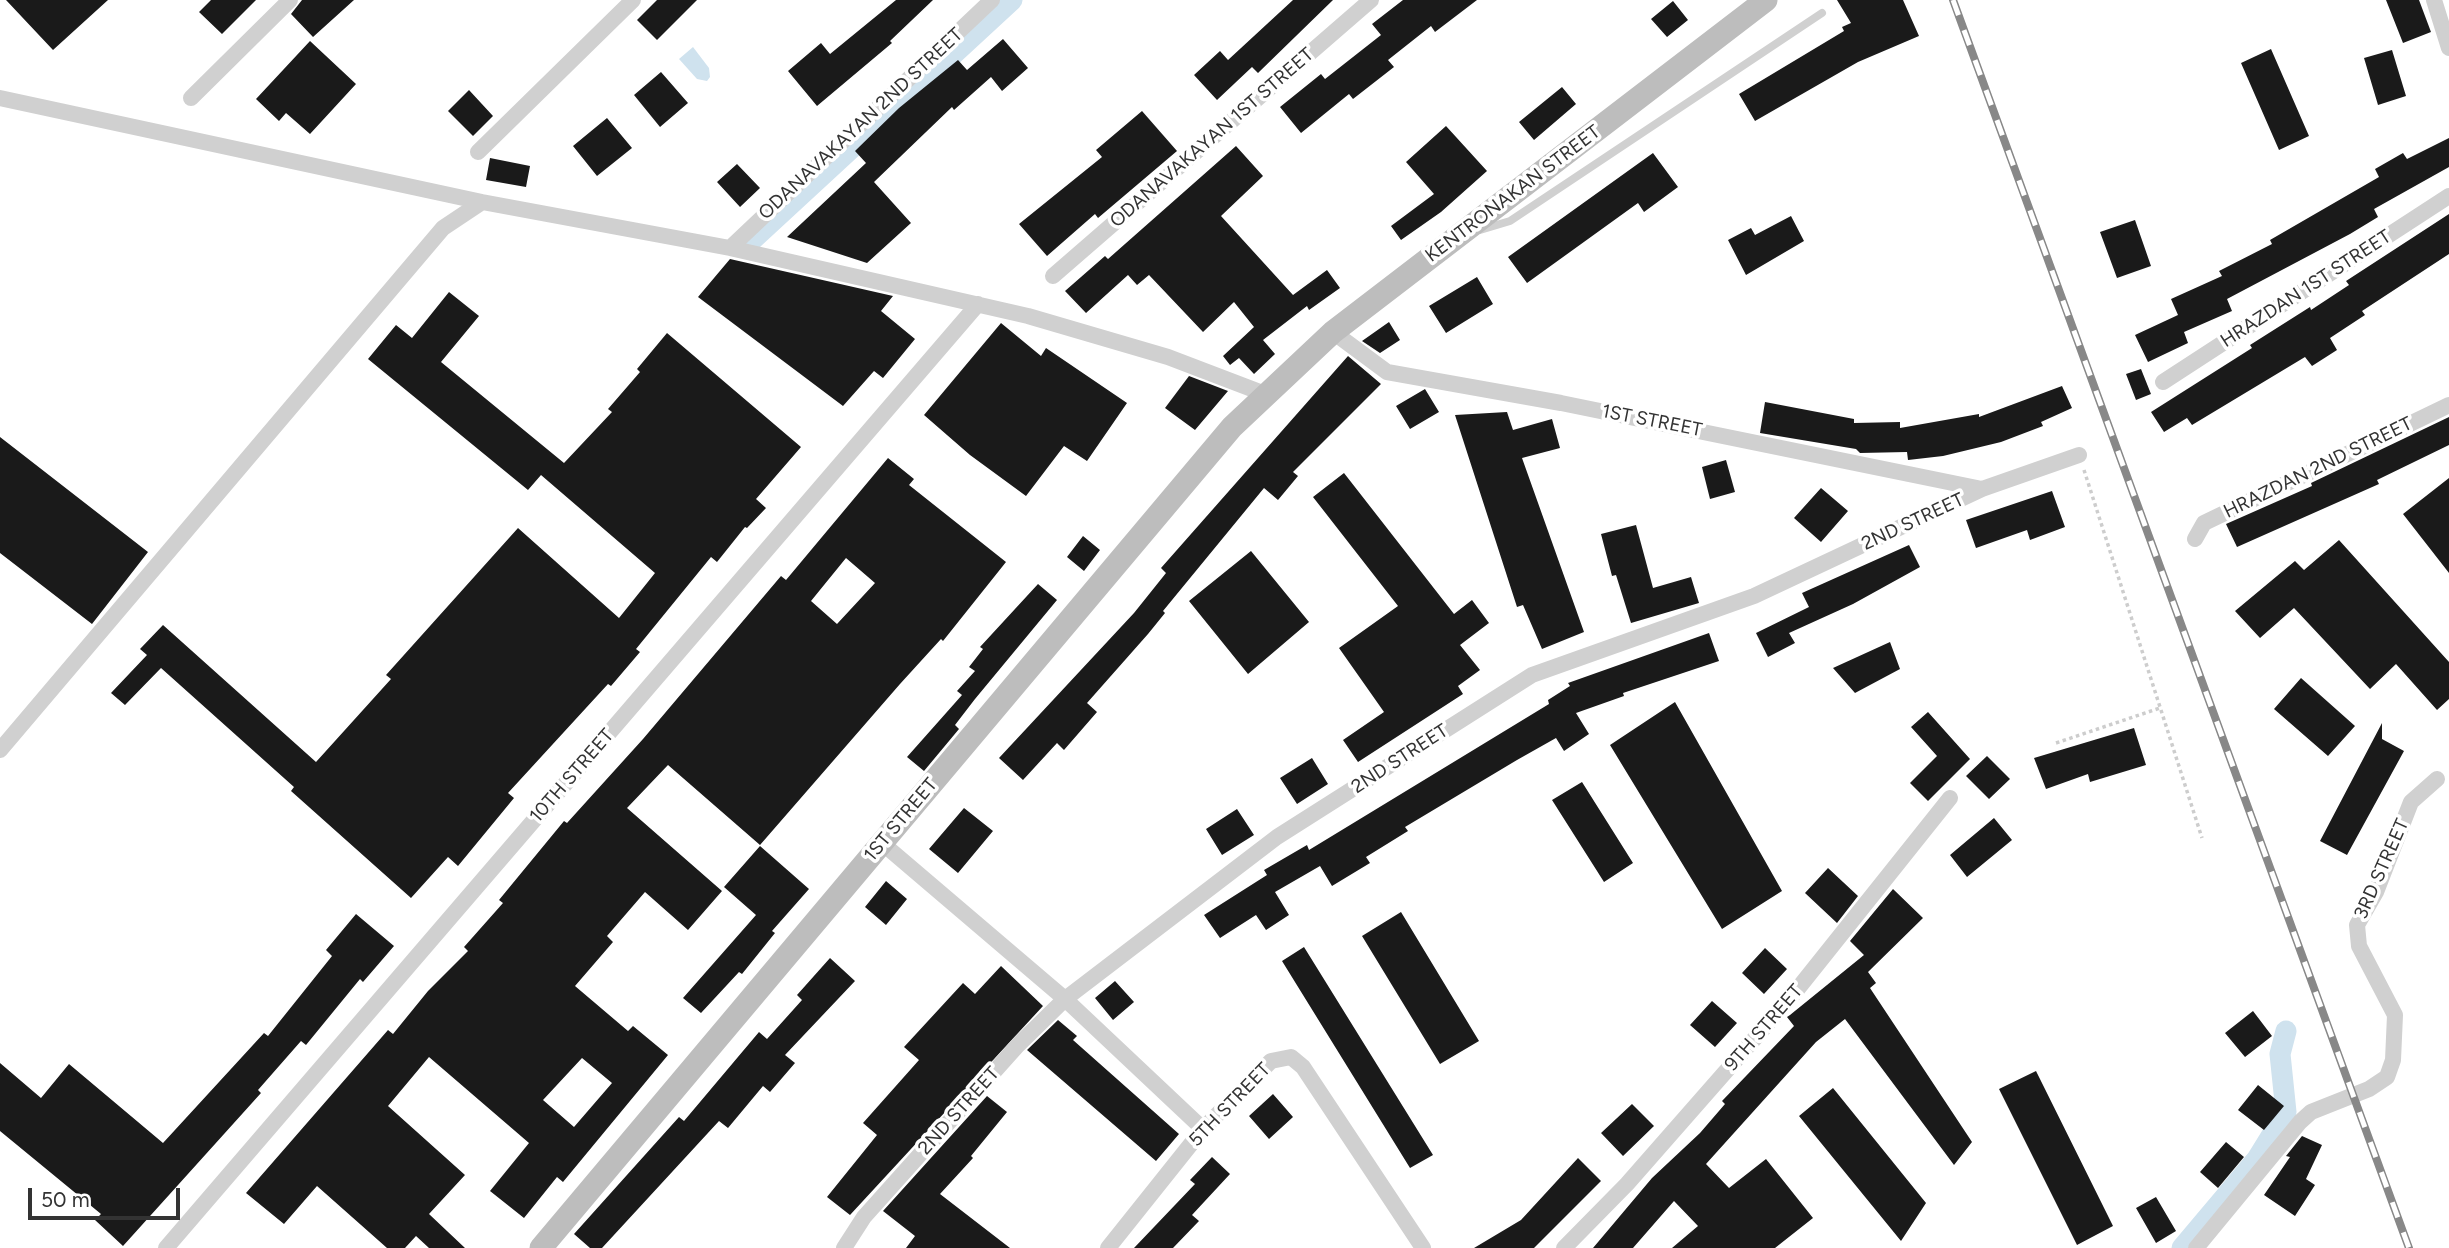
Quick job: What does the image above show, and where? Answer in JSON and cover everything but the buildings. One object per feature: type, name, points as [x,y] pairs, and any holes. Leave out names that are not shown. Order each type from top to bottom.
[{"type":"main road","name":"KENTRONAKAN STREET","points":[[1265,394],[1333,332],[1766,0]]},
{"type":"main road","name":"1ST STREET","points":[[541,1248],[1232,427],[1265,394]]},
{"type":"street","points":[[191,97],[290,0]]},
{"type":"street","points":[[478,152],[633,0]]},
{"type":"street","name":"ODANAVAKAYAN 2ND STREET","points":[[730,248],[992,0]]},
{"type":"street","name":"ODANAVAKAYAN 1ST STREET","points":[[1053,276],[1371,0]]},
{"type":"street","points":[[2434,0],[2449,48]]},
{"type":"street","points":[[0,98],[482,202],[730,248],[978,304],[1168,357],[1265,394]]},
{"type":"street","name":"HRAZDAN 1ST STREET","points":[[2164,382],[2449,196]]},
{"type":"street","points":[[0,750],[443,228],[482,202]]},
{"type":"street","name":"10TH STREET","points":[[166,1248],[978,304]]},
{"type":"street","name":"1ST STREET","points":[[1333,332],[1387,372],[1561,403],[1982,489]]},
{"type":"street","name":"HRAZDAN 2ND STREET","points":[[2195,539],[2204,523],[2449,405]]},
{"type":"street","name":"2ND STREET","points":[[844,1248],[864,1217],[1018,1045],[1065,999],[1277,837],[1532,674],[1754,596],[1982,489],[2079,455]]},
{"type":"street","name":"3RD STREET","points":[[2196,1248],[2311,1112],[2369,1089],[2386,1077],[2393,1060],[2395,1015],[2359,946],[2357,925],[2376,892],[2411,802],[2437,779]]},
{"type":"street","name":"9TH STREET","points":[[1564,1248],[1628,1184],[1792,996],[1950,798]]},
{"type":"street","points":[[882,843],[1065,999],[1203,1129]]},
{"type":"street","name":"5TH STREET","points":[[1108,1248],[1203,1129],[1271,1060],[1291,1057],[1303,1067],[1423,1248]]},
{"type":"lane","points":[[1457,237],[1510,221],[1822,13]]},
{"type":"path","points":[[2079,455],[2202,838]]},
{"type":"path","points":[[2056,743],[2160,708]]},
{"type":"water","points":[[693,47],[709,68],[710,77],[707,81],[697,79],[679,59]]},
{"type":"waterway","points":[[752,240],[1012,0]]},
{"type":"waterway","points":[[2182,1248],[2257,1159],[2286,1112],[2280,1054],[2286,1031]]},
{"type":"railway","points":[[1953,0],[2409,1248]]}]
